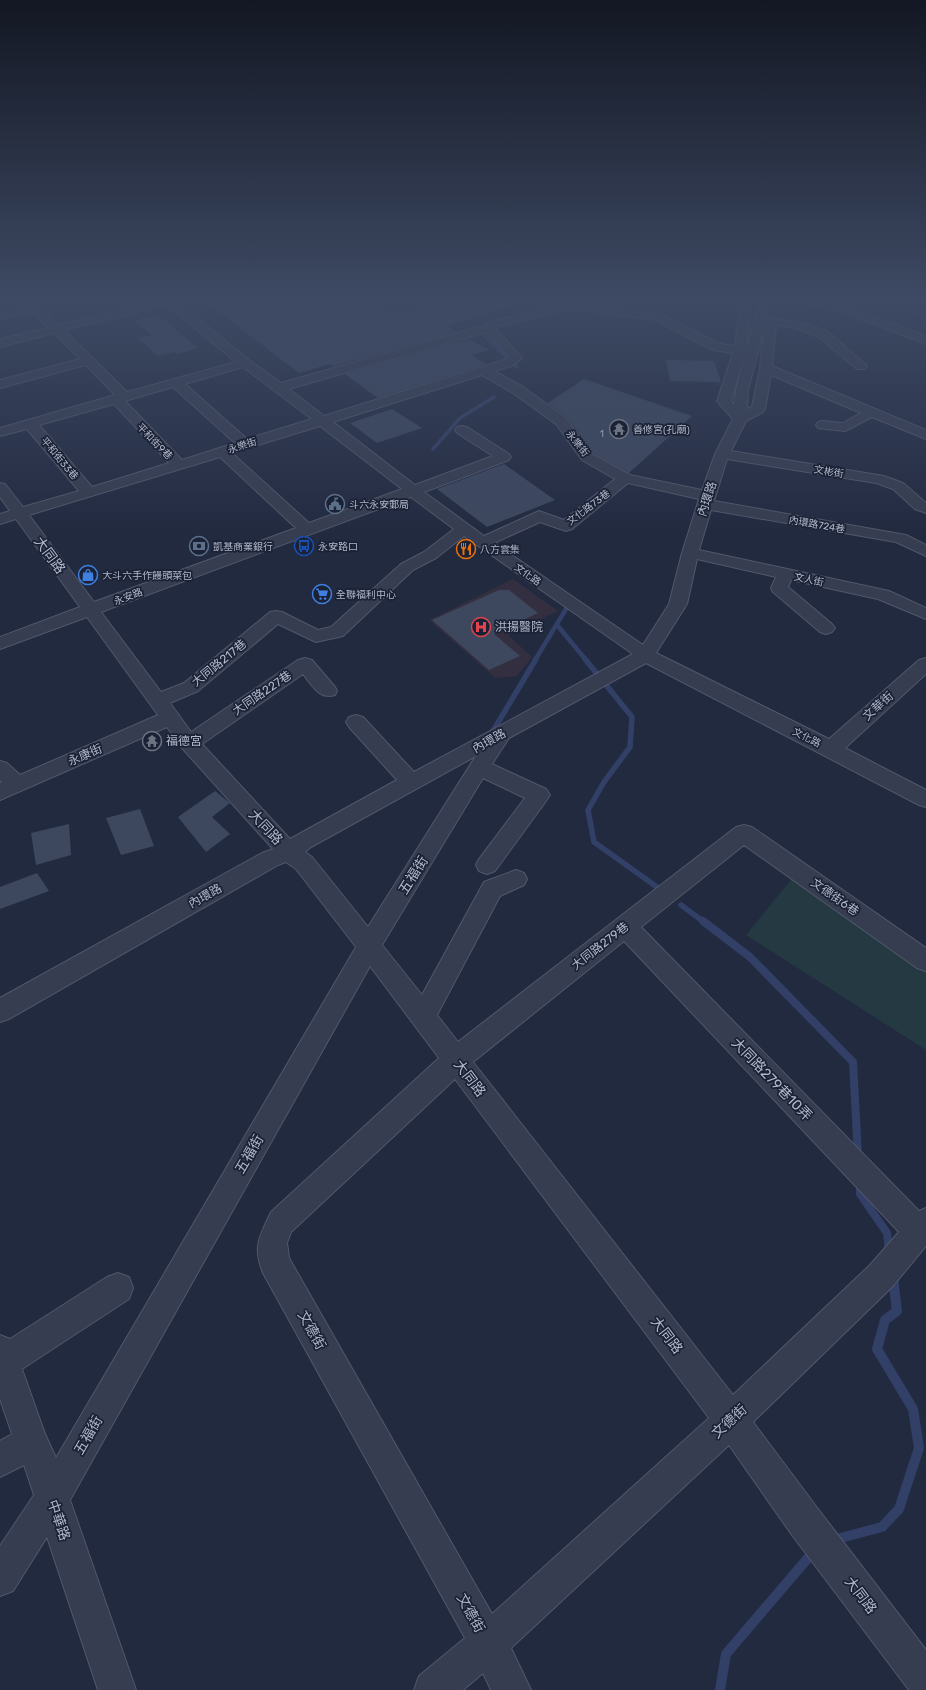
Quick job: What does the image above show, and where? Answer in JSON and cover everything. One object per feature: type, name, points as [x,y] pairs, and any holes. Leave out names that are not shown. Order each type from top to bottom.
[{"type":"street","points":[[0,384],[31,376]]},
{"type":"street","name":"平和街9巷","points":[[101,376],[179,465]]},
{"type":"street","points":[[0,432],[201,376]]},
{"type":"street","name":"文化路","points":[[262,376],[464,529],[646,656],[830,749],[926,800]]},
{"type":"street","points":[[279,388],[321,376]]},
{"type":"street","name":"永樂街","points":[[0,519],[468,376]]},
{"type":"street","name":"永樂街","points":[[493,376],[518,390],[561,421],[587,457],[625,478],[707,500]]},
{"type":"street","points":[[732,376],[724,401],[740,419],[758,409],[764,376]]},
{"type":"street","name":"內環路","points":[[0,1012],[270,859],[289,852],[303,841],[412,783],[483,750],[646,656],[678,604],[690,553],[722,454],[740,419],[742,390],[746,376]]},
{"type":"street","points":[[785,376],[926,435]]},
{"type":"street","points":[[176,383],[244,444]]},
{"type":"street","points":[[823,425],[845,427],[872,412]]},
{"type":"street","name":"平和街33巷","points":[[30,423],[89,493]]},
{"type":"street","name":"永安路","points":[[0,643],[504,457],[462,430]]},
{"type":"street","points":[[223,452],[307,530]]},
{"type":"street","name":"文彬街","points":[[722,454],[879,479],[898,486],[920,506],[926,508]]},
{"type":"street","name":"文化路73巷","points":[[482,542],[514,529],[539,516],[566,526],[625,478]]},
{"type":"street","name":"大同路","points":[[0,487],[189,743],[289,852],[304,863],[363,939],[731,1420],[805,1522],[926,1681]]},
{"type":"street","name":"內環路724巷","points":[[707,500],[900,538],[926,551]]},
{"type":"street","name":"大同路217巷","points":[[157,701],[191,687],[276,616],[316,636],[337,632],[406,567],[430,555],[464,529]]},
{"type":"street","name":"文人街","points":[[690,553],[883,595],[926,614]]},
{"type":"street","points":[[786,574],[779,588],[826,628]]},
{"type":"street","name":"大同路227巷","points":[[189,743],[301,656],[328,691]]},
{"type":"street","name":"文華街","points":[[830,749],[926,664]]},
{"type":"street","name":"永康街","points":[[8,788],[170,718]]},
{"type":"street","points":[[356,722],[412,783]]},
{"type":"street","points":[[483,750],[539,795],[488,865]]},
{"type":"street","name":"五福街","points":[[0,1578],[42,1469],[363,939],[483,750]]},
{"type":"street","points":[[0,768],[8,788]]},
{"type":"street","name":"大同路279巷","points":[[456,1060],[744,833]]},
{"type":"street","name":"文德街6巷","points":[[744,833],[926,961]]},
{"type":"street","points":[[423,1017],[492,888],[516,879]]},
{"type":"street","name":"大同路279巷10弄","points":[[625,926],[871,1182],[907,1246]]},
{"type":"street","name":"文德街","points":[[456,1060],[280,1222],[272,1243],[274,1262],[488,1643]]},
{"type":"street","name":"文德街","points":[[433,1690],[488,1643],[731,1420],[907,1246]]},
{"type":"street","points":[[2,1356],[118,1288]]},
{"type":"street","name":"中華路","points":[[2,1356],[117,1690]]},
{"type":"street","points":[[0,1460],[42,1469]]},
{"type":"street","points":[[488,1643],[512,1690]]},
{"type":"shaded area","name":"洪揚醫院","points":[[513,579],[558,611],[508,635],[532,657],[517,676],[495,678],[429,620]]},
{"type":"shaded area","points":[[794,876],[926,968],[926,1050],[746,935]]},
{"type":"building","points":[[348,376],[448,376],[378,398]]},
{"type":"building","points":[[669,376],[719,376],[721,382],[670,381]]},
{"type":"building","name":"善修宮(孔廟)","points":[[584,379],[692,416],[629,473],[593,453],[567,417],[548,403]]},
{"type":"building","points":[[392,409],[422,428],[377,443],[350,423]]},
{"type":"building","points":[[504,464],[555,500],[487,527],[437,489]]},
{"type":"building","name":"洪揚醫院","points":[[499,590],[509,590],[538,613],[494,634],[520,656],[489,670],[432,620]]},
{"type":"building","points":[[215,791],[230,803],[212,817],[230,834],[206,852],[178,817]]},
{"type":"building","points":[[140,809],[154,846],[121,855],[106,818]]},
{"type":"building","points":[[69,824],[71,855],[36,865],[31,833]]},
{"type":"building","points":[[37,873],[49,891],[0,909],[0,887]]},
{"type":"waterway","points":[[433,449],[460,418],[494,397]]},
{"type":"waterway","points":[[535,660],[566,609]]},
{"type":"waterway","points":[[557,625],[586,660]]},
{"type":"waterway","points":[[490,736],[536,659]]},
{"type":"waterway","points":[[585,659],[632,717],[630,747],[604,782],[588,810],[594,842],[657,887]]},
{"type":"waterway","points":[[681,905],[704,922]]},
{"type":"waterway","points":[[703,921],[750,957],[853,1062],[858,1156]]},
{"type":"waterway","points":[[860,1183],[860,1194],[887,1233],[889,1251]]},
{"type":"waterway","points":[[833,1540],[882,1527],[899,1509],[919,1448],[913,1409],[877,1349],[885,1320],[897,1311],[893,1278]]},
{"type":"waterway","points":[[720,1690],[726,1654],[814,1551]]},
{"type":"place","name":"善修宮(孔廟)","points":[[619,429]]},
{"type":"place","name":"斗六永安郵局","points":[[335,504]]},
{"type":"place","name":"凱基商業銀行","points":[[199,546]]},
{"type":"place","name":"永安路口","points":[[304,546]]},
{"type":"place","name":"八方雲集","points":[[466,549]]},
{"type":"place","name":"大斗六手作饅頭菜包","points":[[88,575]]},
{"type":"place","name":"全聯福利中心","points":[[322,594]]},
{"type":"place","name":"洪揚醫院","points":[[481,627]]},
{"type":"place","name":"福德宮","points":[[152,741]]}]
